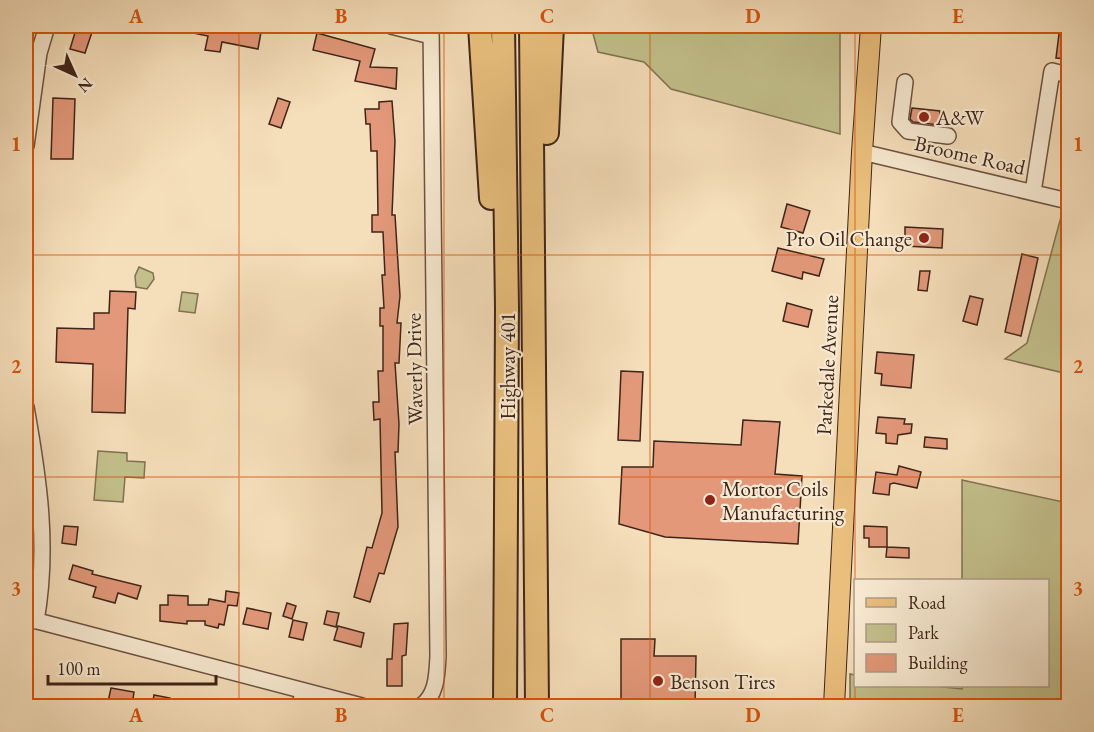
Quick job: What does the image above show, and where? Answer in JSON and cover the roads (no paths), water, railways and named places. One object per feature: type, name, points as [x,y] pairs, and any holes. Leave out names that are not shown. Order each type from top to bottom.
[{"type":"highway","points":[[480,26],[496,277],[507,308]]},
{"type":"highway","name":"Highway 401","points":[[503,26],[507,308],[505,706]]},
{"type":"highway","name":"Highway 401","points":[[531,26],[537,706]]},
{"type":"highway","points":[[534,247],[543,216],[552,26]]},
{"type":"main road","name":"Parkedale Avenue","points":[[834,706],[862,152],[871,26]]},
{"type":"street","points":[[26,146],[39,53],[47,26]]},
{"type":"street","points":[[391,26],[431,31]]},
{"type":"street","name":"Waverly Drive","points":[[421,706],[429,701],[437,680],[438,656],[431,31]]},
{"type":"street","points":[[1033,192],[1052,71],[1068,75]]},
{"type":"street","points":[[905,82],[900,122],[908,131],[948,136]]},
{"type":"street","name":"Broome Road","points":[[862,152],[1068,201]]},
{"type":"street","points":[[26,407],[43,520],[41,590],[31,619],[362,706]]},
{"type":"street","points":[[301,706],[302,691]]},
{"type":"place","name":"A&W","points":[[924,117]]},
{"type":"place","name":"Pro Oil Change","points":[[924,238]]},
{"type":"place","name":"Mortor Coils Manufacturing","points":[[710,500]]},
{"type":"place","name":"Benson Tires","points":[[658,681]]}]
